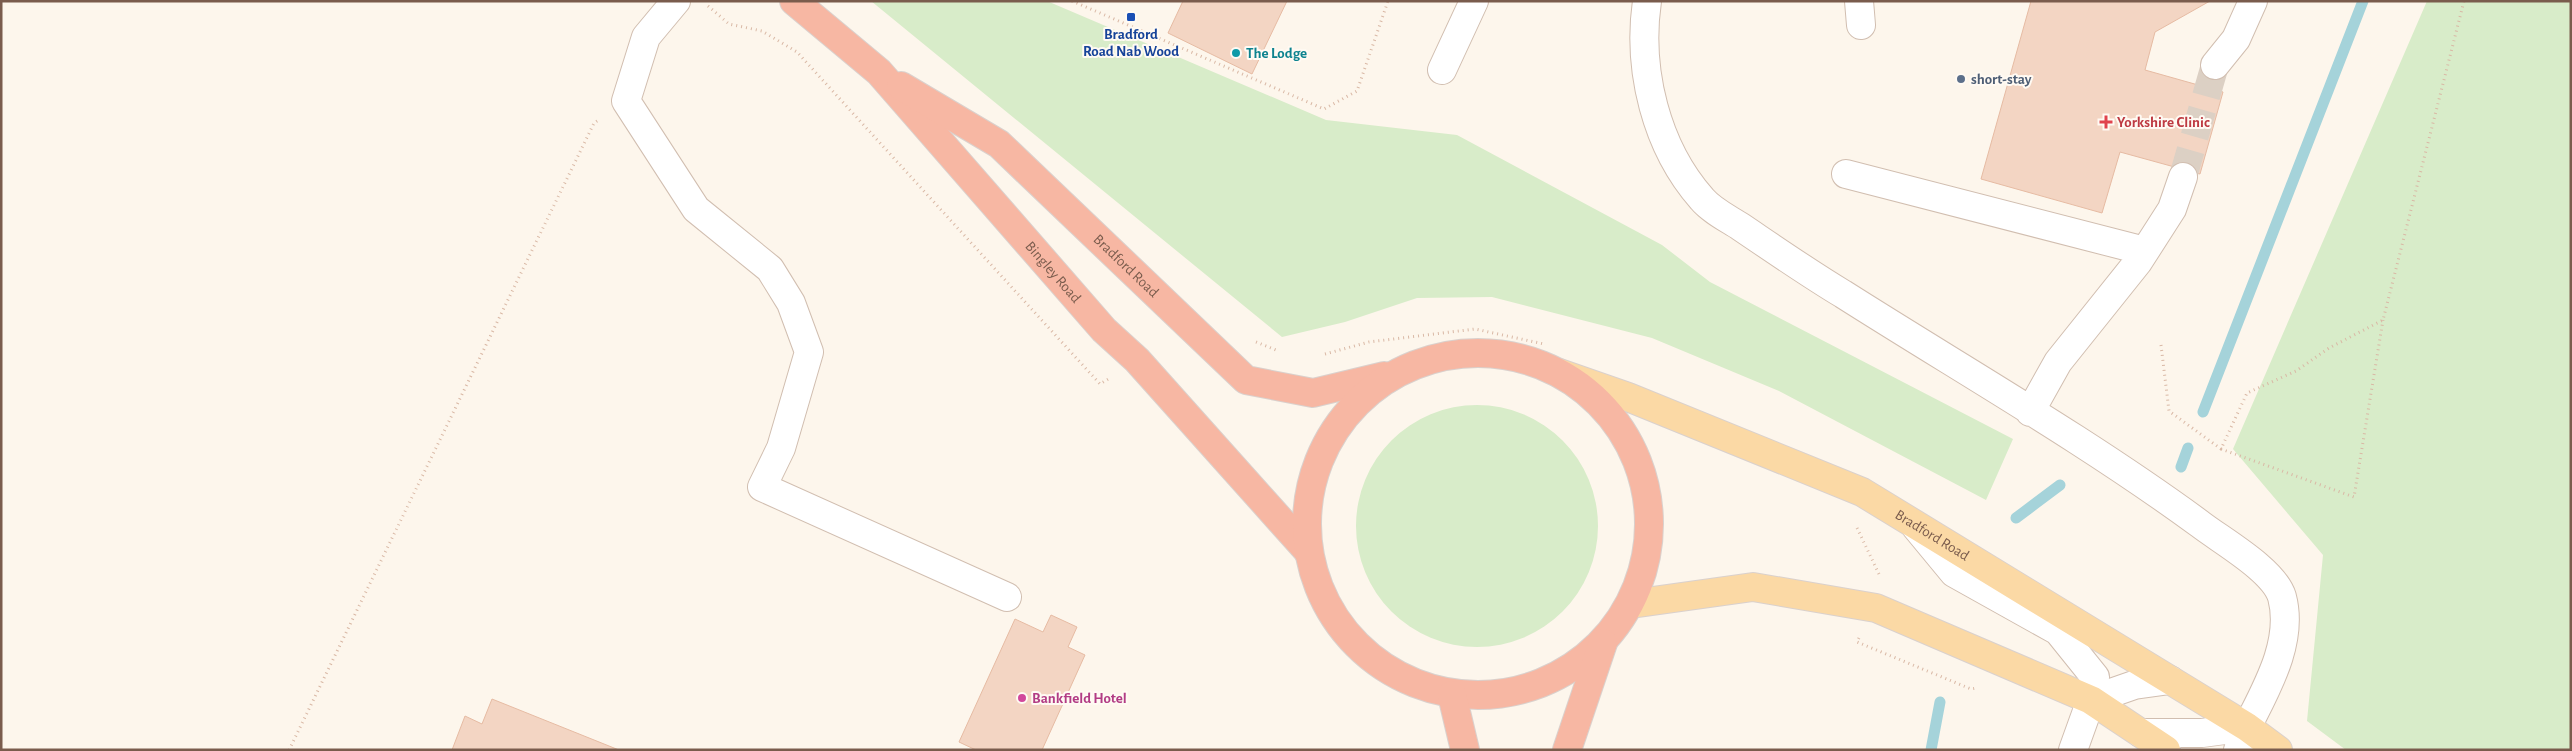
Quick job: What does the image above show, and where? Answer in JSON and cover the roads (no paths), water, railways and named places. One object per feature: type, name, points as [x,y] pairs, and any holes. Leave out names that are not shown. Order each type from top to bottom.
[{"type":"highway","name":"Bingley Road","points":[[794,1],[879,72],[1104,330],[1136,360],[1307,550]]},
{"type":"highway","name":"Bradford Road","points":[[879,72],[999,144],[1246,380],[1313,393],[1393,374]]},
{"type":"highway","points":[[1567,750],[1603,643],[1631,604],[1648,554],[1650,502],[1636,456],[1604,408],[1559,373],[1505,354],[1447,355],[1393,374],[1352,406],[1322,449],[1307,498],[1307,550],[1324,602],[1356,646],[1401,678],[1452,695],[1507,694],[1559,676],[1603,643]]},
{"type":"highway","points":[[1452,695],[1465,750]]},
{"type":"main road","name":"Bradford Road","points":[[1559,373],[1628,397],[1862,492],[2170,680],[2243,738],[2278,750]]},
{"type":"main road","points":[[1631,604],[1753,587],[1876,608],[2091,700],[2166,750]]},
{"type":"lane","points":[[676,1],[646,37],[626,101],[696,209],[770,269],[791,303],[809,352],[781,448],[762,487],[1007,597]]},
{"type":"lane","points":[[1442,70],[1474,1]]},
{"type":"lane","points":[[1647,1],[1644,20],[1649,92],[1663,138],[1683,175],[1704,202],[1793,263],[2030,412],[2170,503],[2267,574],[2281,594],[2285,615],[2282,642],[2272,676],[2243,738],[2202,733],[2141,733]]},
{"type":"lane","points":[[2215,65],[2236,39],[2253,1]]},
{"type":"lane","points":[[1846,174],[2145,251]]},
{"type":"lane","points":[[2030,412],[2058,362],[2106,304],[2145,251],[2172,209],[2183,177]]},
{"type":"lane","points":[[1914,524],[1954,573],[2058,631],[2095,677],[2091,700],[2073,750]]},
{"type":"lane","points":[[2091,700],[2134,685],[2170,680]]},
{"type":"waterway","points":[[2203,412],[2363,1]]},
{"type":"waterway","points":[[2181,467],[2188,448]]},
{"type":"waterway","points":[[2016,518],[2060,485]]},
{"type":"waterway","points":[[1931,750],[1940,702]]},
{"type":"tunnel","points":[[2183,177],[2215,65]]},
{"type":"place","name":"Bradford Road Nab Wood","points":[[1131,17]]},
{"type":"place","name":"The Lodge","points":[[1236,53]]},
{"type":"place","name":"short-stay","points":[[1961,79]]},
{"type":"place","name":"Yorkshire Clinic","points":[[2106,122]]},
{"type":"place","name":"Bankfield Hotel","points":[[1022,698]]}]
